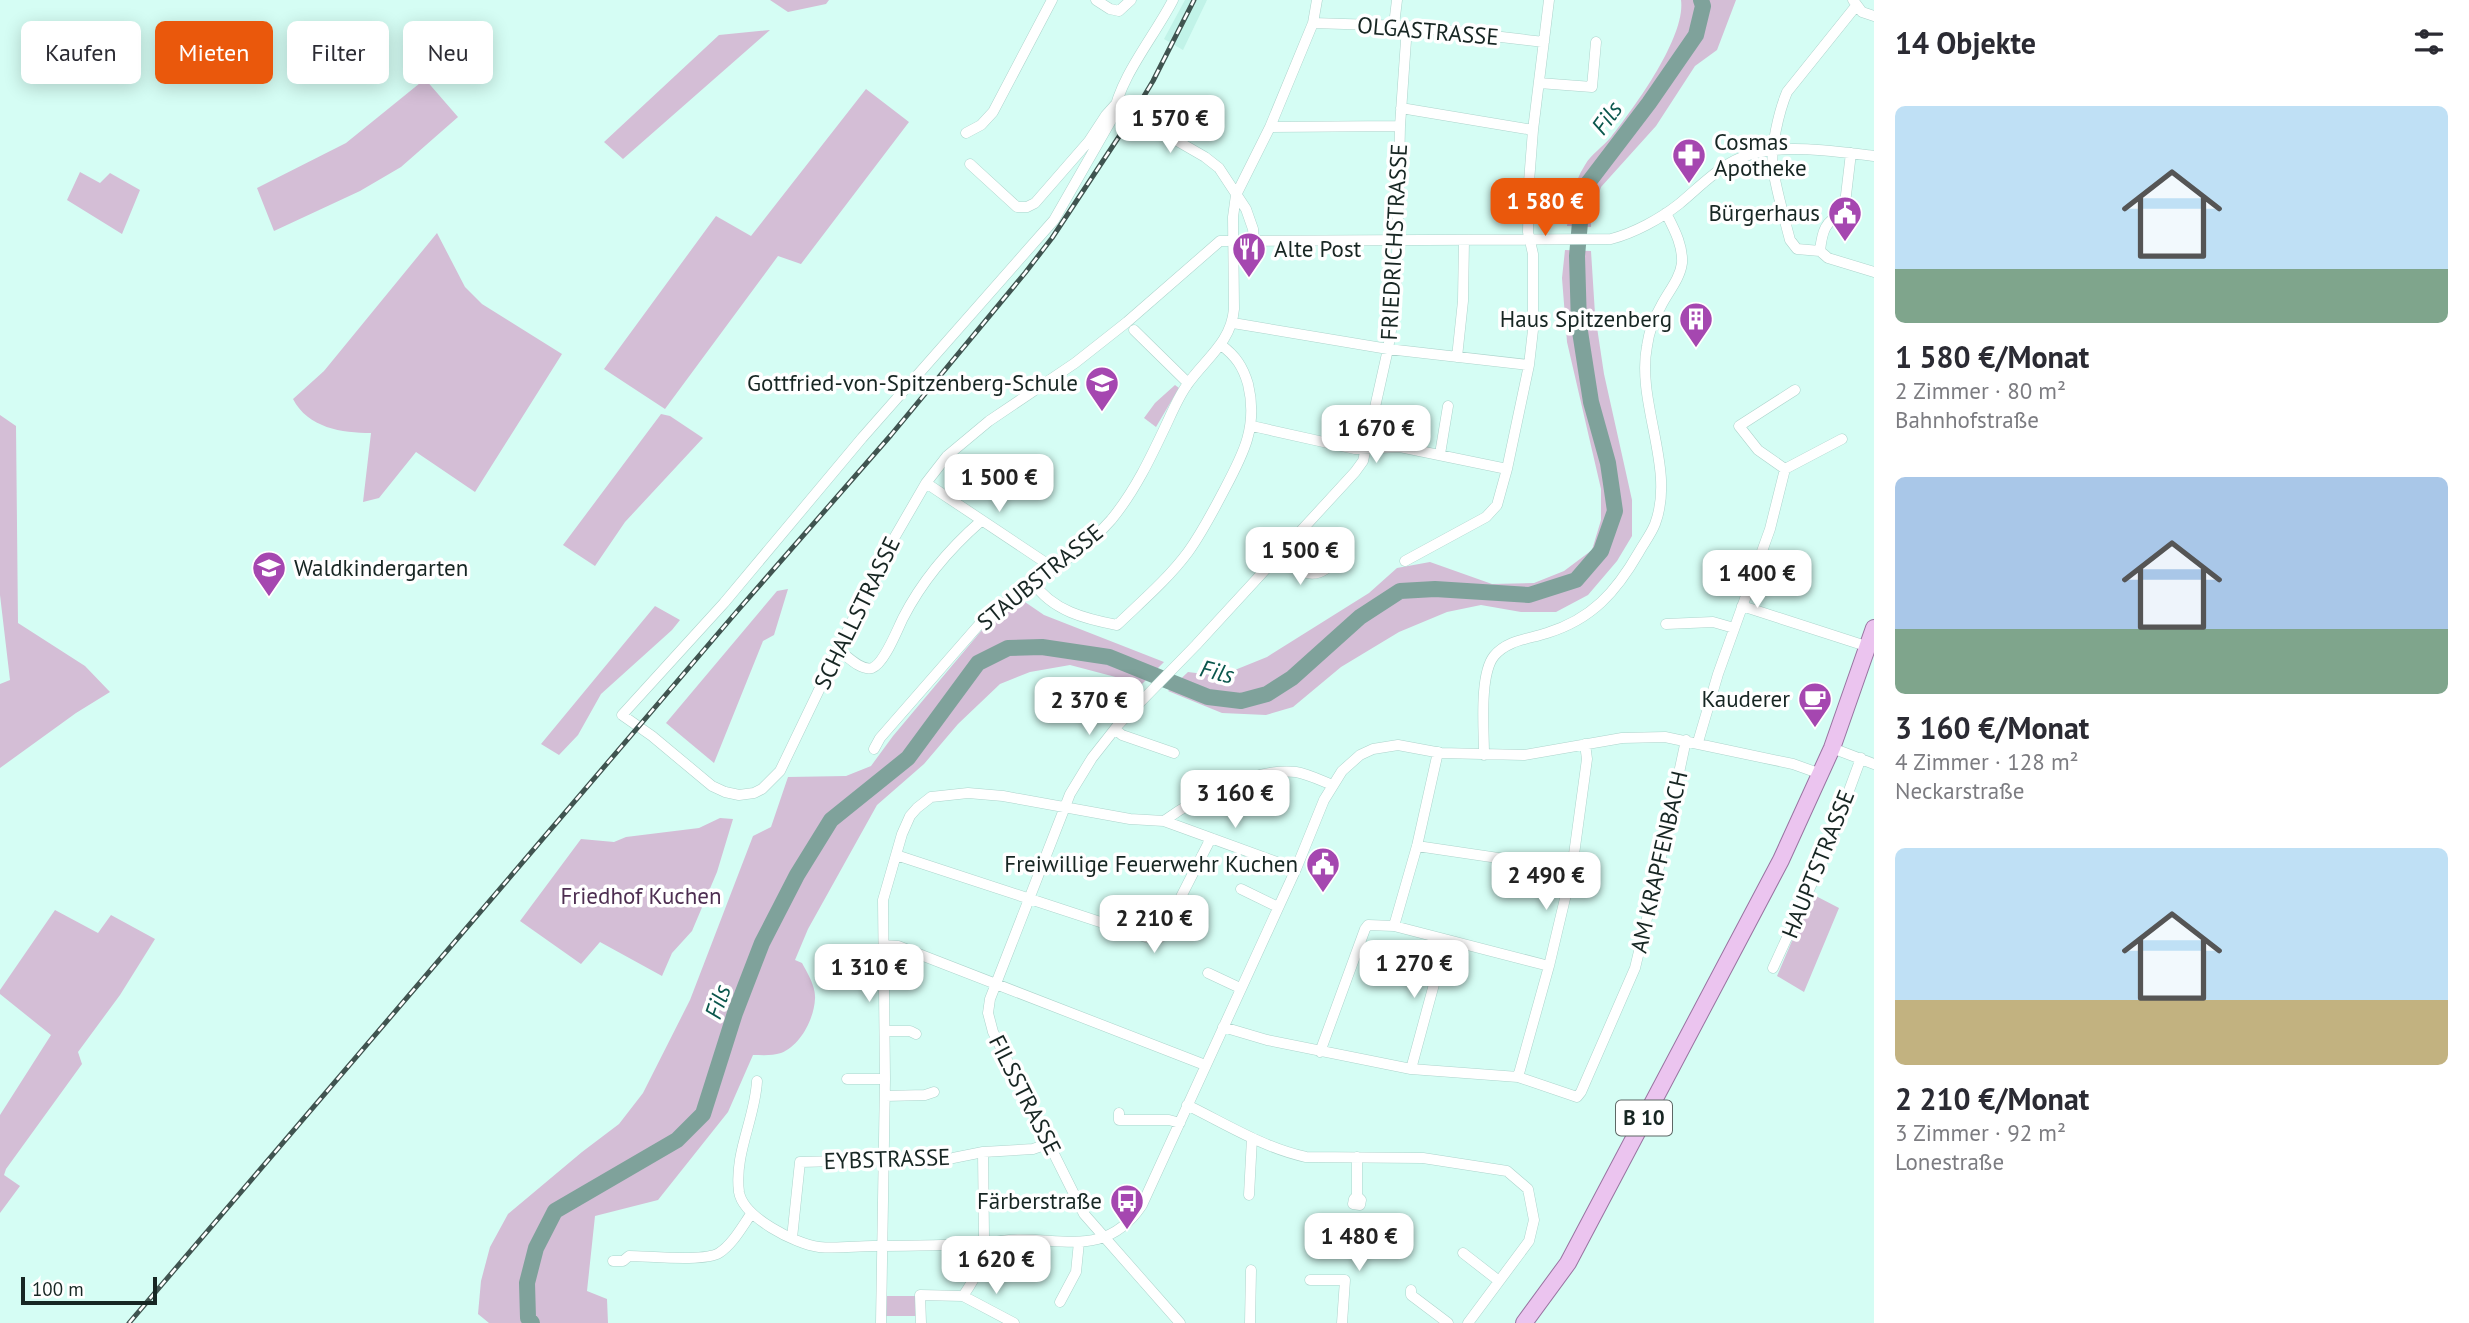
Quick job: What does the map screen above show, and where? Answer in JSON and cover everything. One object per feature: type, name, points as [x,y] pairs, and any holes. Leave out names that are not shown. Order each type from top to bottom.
[{"type":"main road","name":"HAUPTSTRASSE","points":[[1524,1323],[1568,1263],[1781,860],[1832,748],[1874,628]]},
{"type":"street","points":[[966,133],[974,131],[993,112],[1052,0]]},
{"type":"street","points":[[1096,0],[1119,11],[1131,0]]},
{"type":"street","points":[[970,164],[1017,207],[1027,207],[1035,203],[1089,141],[1115,105],[1127,78],[1173,0]]},
{"type":"street","points":[[1236,195],[1270,127],[1313,23],[1317,0]]},
{"type":"street","points":[[1394,25],[1397,0]]},
{"type":"street","points":[[1405,561],[1486,517],[1497,505],[1507,469],[1529,365],[1533,330],[1529,182],[1549,0]]},
{"type":"street","points":[[1874,16],[1862,12],[1854,3],[1787,92],[1782,104],[1773,168],[1790,240],[1797,249],[1820,251],[1836,261],[1874,272]]},
{"type":"street","name":"OLGASTRASSE","points":[[1313,23],[1407,26],[1544,42]]},
{"type":"street","name":"FRIEDRICHSTRASSE","points":[[1173,668],[1363,461],[1396,300],[1399,126],[1407,26]]},
{"type":"street","points":[[1539,83],[1592,87],[1596,42]]},
{"type":"street","points":[[1115,105],[1205,157],[1219,168],[1246,209],[1254,240]]},
{"type":"street","name":"SCHALLSTRASSE","points":[[1115,105],[1113,117],[1054,220],[862,438],[724,603],[622,715],[712,786],[739,795],[762,789],[780,771],[882,559],[926,483],[947,456],[989,421],[1075,363],[1127,322],[1215,244],[1233,240]]},
{"type":"street","points":[[1401,108],[1533,130]]},
{"type":"street","points":[[1270,127],[1399,126]]},
{"type":"street","points":[[1233,240],[1557,240],[1622,236],[1666,214],[1732,162],[1752,154],[1774,150],[1874,156]]},
{"type":"street","points":[[1820,251],[1822,230],[1828,222],[1844,212],[1851,153]]},
{"type":"street","name":"STAUBSTRASSE","points":[[874,749],[880,738],[984,619],[1055,569],[1093,538],[1142,476],[1188,383],[1221,345],[1233,323],[1236,195]]},
{"type":"street","points":[[1484,755],[1485,677],[1493,657],[1505,646],[1572,624],[1590,614],[1623,581],[1655,523],[1661,485],[1645,374],[1646,348],[1660,307],[1682,263],[1680,244],[1666,214]]},
{"type":"street","points":[[1457,357],[1463,301],[1464,240]]},
{"type":"street","points":[[1233,323],[1388,349],[1529,365]]},
{"type":"street","points":[[1134,330],[1188,383]]},
{"type":"street","points":[[1033,582],[1040,592],[1064,609],[1085,618],[1117,625],[1188,551],[1205,526],[1244,453],[1252,426],[1251,396],[1245,373],[1235,357],[1221,345]]},
{"type":"street","points":[[1784,469],[1758,450],[1739,426],[1795,390]]},
{"type":"street","points":[[1440,454],[1448,406]]},
{"type":"street","points":[[1252,426],[1355,449],[1400,447],[1507,469]]},
{"type":"street","points":[[1698,743],[1718,674],[1770,529],[1784,469],[1842,439]]},
{"type":"street","points":[[926,483],[1055,569]]},
{"type":"street","points":[[839,650],[863,668],[876,666],[914,597],[935,567],[953,546],[981,521]]},
{"type":"street","points":[[1282,552],[1309,574],[1317,575],[1326,569]]},
{"type":"street","points":[[1742,606],[1869,647]]},
{"type":"street","points":[[1666,624],[1713,622],[1734,628]]},
{"type":"street","name":"FILSSTRASSE","points":[[1173,668],[1115,729],[1084,770],[1070,794],[990,999],[990,1023],[1084,1214],[1180,1323]]},
{"type":"street","points":[[1115,729],[1122,735],[1174,753]]},
{"type":"street","points":[[757,1081],[756,1098],[740,1162],[739,1191],[745,1208],[751,1214],[792,1238],[819,1247],[986,1244],[1009,1240],[1079,1242],[1104,1238],[1127,1224],[1142,1205],[1332,785],[1350,763],[1373,749],[1398,745],[1438,752],[1524,755],[1649,736],[1686,740],[1793,764],[1821,775]]},
{"type":"street","name":"AM KRAPFENBACH","points":[[1518,1077],[1577,1097],[1581,1092],[1635,968],[1686,740]]},
{"type":"street","points":[[1223,1027],[1320,1052],[1411,1069],[1518,1077],[1549,966],[1572,869],[1587,759],[1585,744]]},
{"type":"street","points":[[1832,748],[1874,764]]},
{"type":"street","points":[[1394,926],[1417,846],[1438,752]]},
{"type":"street","name":"HAUPTSTRASSE","points":[[1773,968],[1826,853],[1861,758]]},
{"type":"street","points":[[1164,821],[1187,804],[1212,791],[1261,776],[1294,772],[1332,785]]},
{"type":"street","points":[[881,1323],[885,1096],[883,900],[910,816],[931,797],[968,793],[1003,796],[1065,808],[1164,821],[1296,869]]},
{"type":"street","points":[[896,855],[1150,939],[1160,938],[1211,838]]},
{"type":"street","points":[[1417,846],[1572,869]]},
{"type":"street","points":[[1241,889],[1278,907]]},
{"type":"street","points":[[1320,1052],[1364,929],[1368,925],[1394,926],[1549,966]]},
{"type":"street","points":[[1411,1069],[1446,940]]},
{"type":"street","points":[[884,945],[898,946],[1205,1065]]},
{"type":"street","points":[[1208,973],[1240,988]]},
{"type":"street","points":[[885,1031],[910,1031],[916,1034]]},
{"type":"street","points":[[847,1079],[885,1079]]},
{"type":"street","points":[[885,1096],[925,1096],[934,1092]]},
{"type":"street","points":[[1188,1105],[1252,1138],[1288,1153],[1306,1157],[1423,1158],[1507,1171],[1528,1189],[1534,1220],[1529,1241],[1468,1323]]},
{"type":"street","points":[[1119,1113],[1119,1120],[1169,1120],[1180,1123]]},
{"type":"street","points":[[1249,1195],[1252,1138]]},
{"type":"street","name":"EYBSTRASSE","points":[[792,1238],[800,1162],[953,1158],[983,1152],[1032,1149],[1050,1143]]},
{"type":"street","points":[[963,1296],[972,1283],[986,1244],[983,1152]]},
{"type":"street","points":[[1357,1157],[1357,1196]]},
{"type":"street","points":[[613,1261],[623,1261],[629,1256],[715,1255],[729,1244],[751,1214]]},
{"type":"street","points":[[1060,1302],[1076,1272],[1079,1242]]},
{"type":"street","points":[[1463,1253],[1499,1281]]},
{"type":"street","points":[[1250,1323],[1251,1270]]},
{"type":"street","points":[[1310,1280],[1345,1280],[1342,1323]]},
{"type":"street","points":[[1410,1290],[1412,1295],[1448,1323]]},
{"type":"street","points":[[921,1323],[920,1295],[963,1296],[1014,1323]]},
{"type":"shaded area","points":[[1185,0],[1207,0],[1183,50],[1164,39]]},
{"type":"green space","points":[[770,0],[829,0],[826,4],[788,12]]},
{"type":"green space","points":[[1681,0],[1736,0],[1717,50],[1695,66],[1656,126],[1601,187],[1591,217],[1591,227],[1567,226],[1573,194],[1581,172],[1590,157],[1608,141],[1645,91],[1675,33]]},
{"type":"green space","points":[[770,30],[623,159],[604,142],[719,35]]},
{"type":"green space","points":[[419,84],[429,84],[458,117],[401,167],[360,191],[274,231],[257,188],[346,143]]},
{"type":"green space","points":[[866,89],[909,122],[801,264],[778,256],[665,409],[604,369],[716,216],[751,236]]},
{"type":"green space","points":[[80,172],[100,183],[110,173],[140,190],[122,234],[67,200]]},
{"type":"green space","points":[[437,233],[465,287],[482,304],[562,354],[475,492],[416,452],[379,498],[363,502],[371,433],[338,430],[317,423],[299,409],[293,399],[324,371]]},
{"type":"green space","points":[[1565,250],[1591,251],[1595,314],[1604,374],[1632,500],[1632,536],[1617,561],[1588,595],[1556,612],[1521,612],[1481,605],[1447,612],[1399,632],[1341,667],[1293,707],[1266,715],[1222,713],[1168,691],[1188,672],[1220,676],[1267,657],[1369,593],[1397,568],[1430,562],[1492,584],[1534,583],[1564,571],[1592,550],[1601,520],[1601,489],[1567,342],[1562,278]]},
{"type":"green space","points":[[1175,385],[1179,388],[1156,427],[1144,418],[1155,403]]},
{"type":"green space","points":[[661,414],[670,416],[703,438],[625,522],[595,566],[563,545]]},
{"type":"green space","points":[[0,415],[16,426],[18,623],[85,666],[110,692],[0,768],[0,684],[10,680],[0,595]]},
{"type":"green space","points":[[788,589],[774,635],[763,641],[714,763],[666,723],[777,591]]},
{"type":"green space","points":[[1022,600],[1044,615],[1164,662],[1142,684],[1070,665],[1030,672],[1000,684],[958,724],[924,764],[877,805],[808,929],[795,960],[802,963],[809,976],[815,999],[809,1023],[800,1038],[781,1053],[753,1055],[728,1112],[658,1200],[595,1216],[587,1291],[607,1299],[608,1323],[489,1323],[478,1314],[481,1281],[490,1247],[508,1214],[619,1124],[643,1093],[690,1000],[753,836],[771,827],[788,777],[846,776],[871,766],[987,624]]},
{"type":"green space","points":[[655,606],[680,620],[601,694],[578,735],[559,755],[541,744]]},
{"type":"green space","name":"Friedhof Kuchen","points":[[720,818],[733,819],[717,872],[692,931],[672,953],[662,976],[600,942],[581,964],[520,921],[581,839],[614,842],[626,837],[699,828]]},
{"type":"green space","points":[[1812,894],[1839,908],[1804,992],[1777,976]]},
{"type":"green space","points":[[55,910],[98,933],[111,915],[155,939],[120,995],[78,1052],[82,1064],[6,1169],[4,1175],[20,1186],[0,1213],[0,1115],[51,1035],[0,994],[0,990]]},
{"type":"green space","points":[[884,1296],[916,1296],[916,1316],[884,1316]]},
{"type":"waterway","name":"Fils","points":[[532,1323],[528,1318],[527,1283],[536,1248],[555,1211],[677,1140],[703,1114],[735,1013],[762,943],[797,875],[831,820],[908,758],[978,663],[1008,648],[1042,647],[1109,657],[1208,697],[1241,701],[1267,694],[1292,678],[1360,617],[1400,591],[1435,589],[1529,595],[1576,580],[1601,551],[1615,511],[1608,463],[1591,402],[1579,325],[1577,256],[1582,200],[1588,183],[1649,103],[1696,35],[1703,6],[1701,0]]},
{"type":"railway","points":[[129,1323],[891,435],[1025,273],[1052,238],[1126,126],[1153,81],[1194,0]]},
{"type":"place","name":"Cosmas Apotheke","points":[[1689,185]]},
{"type":"place","name":"Bürgerhaus","points":[[1845,243]]},
{"type":"place","name":"Alte Post","points":[[1249,279]]},
{"type":"place","name":"Haus Spitzenberg","points":[[1696,349]]},
{"type":"place","name":"Gottfried-von-Spitzenberg-Schule","points":[[1102,413]]},
{"type":"place","name":"Waldkindergarten","points":[[269,598]]},
{"type":"place","name":"Kauderer","points":[[1815,729]]},
{"type":"place","name":"Freiwillige Feuerwehr Kuchen","points":[[1323,894]]},
{"type":"place","name":"Färberstraße","points":[[1127,1231]]}]
